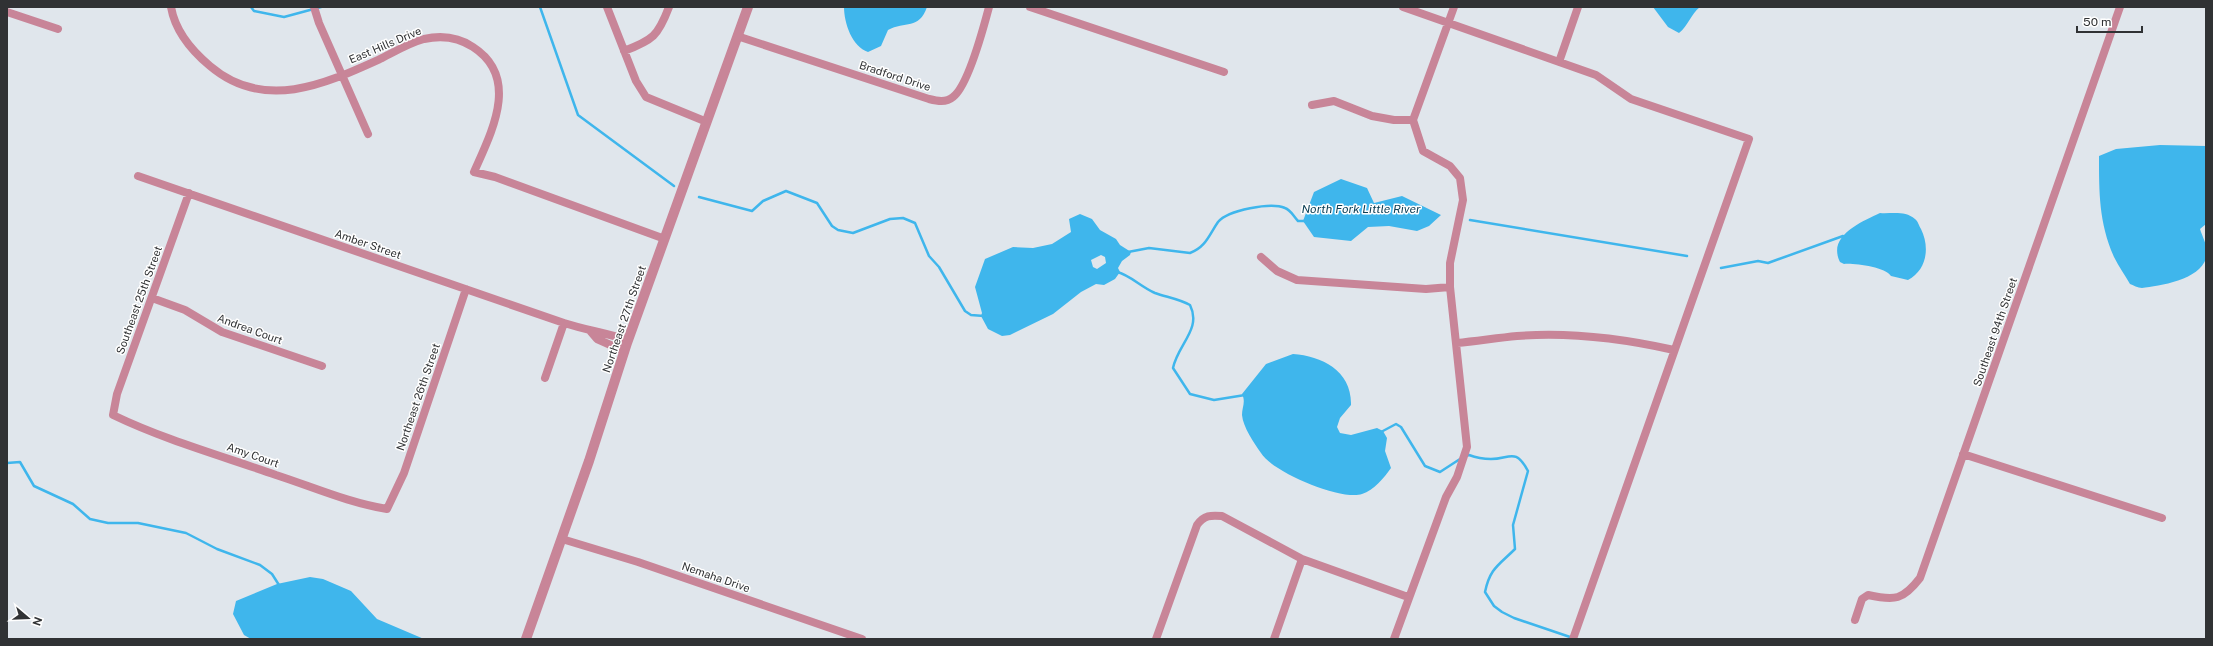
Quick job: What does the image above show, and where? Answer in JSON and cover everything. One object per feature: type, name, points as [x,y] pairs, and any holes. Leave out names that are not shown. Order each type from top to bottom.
[{"type":"street","name":"East Hills Drive","points":[[171,7],[177,26],[194,51],[216,71],[242,85],[271,91],[286,91],[315,86],[424,39],[448,37],[467,43],[484,56],[492,65],[499,86],[499,104],[496,118],[474,172],[502,180],[665,239]]},
{"type":"street","points":[[314,7],[318,23],[368,134]]},
{"type":"street","points":[[607,7],[640,89],[646,97],[706,122]]},
{"type":"street","points":[[624,51],[652,39],[661,28],[669,7]]},
{"type":"street","name":"Northeast 27th Street","points":[[526,639],[562,539],[624,351],[748,7]]},
{"type":"street","name":"Bradford Drive","points":[[737,36],[929,99],[944,101],[953,97],[964,82],[989,7]]},
{"type":"street","points":[[1030,7],[1224,72]]},
{"type":"street","points":[[1403,7],[1596,75],[1631,99],[1749,139],[1573,639]]},
{"type":"street","points":[[1394,639],[1446,496],[1457,477],[1467,447],[1450,287],[1450,264],[1463,200],[1460,178],[1450,166],[1423,151],[1412,120],[1454,7]]},
{"type":"street","points":[[1559,62],[1578,7]]},
{"type":"street","name":"Southeast 94th Street","points":[[1855,620],[1862,599],[1868,595],[1894,599],[1902,597],[1912,590],[1920,578],[2120,7]]},
{"type":"street","points":[[7,12],[58,29]]},
{"type":"street","points":[[1312,105],[1334,101],[1372,116],[1394,120],[1412,120]]},
{"type":"street","name":"Amber Street","points":[[138,176],[564,323],[591,332],[600,331],[628,340]]},
{"type":"street","name":"Southeast 25th Street","points":[[113,415],[118,394],[189,194]]},
{"type":"street","points":[[1261,257],[1277,271],[1297,280],[1426,289],[1450,287]]},
{"type":"street","name":"Northeast 26th Street","points":[[387,509],[404,473],[466,289]]},
{"type":"street","name":"Andrea Court","points":[[152,298],[186,310],[222,332],[322,366]]},
{"type":"street","points":[[545,378],[564,323]]},
{"type":"street","name":"Amber Street","points":[[591,332],[597,339],[624,351]]},
{"type":"street","points":[[1457,344],[1518,336],[1582,337],[1646,344],[1674,350]]},
{"type":"street","name":"Amy Court","points":[[113,415],[143,428],[365,506],[387,509]]},
{"type":"street","points":[[1963,454],[2162,518]]},
{"type":"street","points":[[1156,639],[1197,525],[1202,519],[1209,515],[1222,516],[1302,559],[1408,597]]},
{"type":"street","name":"Nemaha Drive","points":[[562,539],[638,562],[862,639]]},
{"type":"street","points":[[1274,639],[1302,559]]},
{"type":"water","points":[[844,7],[927,7],[924,14],[916,22],[894,27],[888,30],[881,46],[868,52],[862,49],[853,40],[847,27]]},
{"type":"water","points":[[1653,7],[1700,7],[1679,33],[1668,27]]},
{"type":"water","points":[[2160,145],[2206,146],[2206,224],[2200,229],[2207,254],[2202,266],[2188,277],[2168,283],[2140,288],[2130,284],[2114,257],[2105,232],[2099,183],[2099,156],[2116,149]]},
{"type":"water","points":[[1341,179],[1367,188],[1374,203],[1402,196],[1441,215],[1429,226],[1417,231],[1389,226],[1368,227],[1351,241],[1314,237],[1303,221],[1314,192]]},
{"type":"water","points":[[1880,213],[1898,213],[1911,216],[1918,222],[1924,236],[1926,250],[1923,264],[1914,276],[1908,280],[1891,276],[1883,270],[1876,268],[1855,264],[1844,264],[1840,262],[1837,253],[1838,245],[1842,237],[1848,231]]},
{"type":"water","points":[[1080,214],[1092,219],[1100,230],[1116,239],[1120,245],[1131,252],[1130,255],[1122,261],[1118,268],[1120,272],[1115,279],[1104,285],[1096,284],[1081,292],[1053,314],[1010,335],[1002,336],[988,329],[981,316],[982,313],[975,287],[985,259],[1013,247],[1033,248],[1052,244],[1071,232],[1069,219]],"holes":[[[1101,255],[1105,257],[1106,263],[1097,269],[1093,267],[1091,260]]]},
{"type":"water","points":[[1293,354],[1304,355],[1324,362],[1341,374],[1350,393],[1351,405],[1340,418],[1337,427],[1340,433],[1351,435],[1377,428],[1383,431],[1387,438],[1385,451],[1391,468],[1371,490],[1362,494],[1352,495],[1324,489],[1308,483],[1268,461],[1249,435],[1244,425],[1242,415],[1244,400],[1242,394],[1266,364]]},
{"type":"water","points":[[310,577],[323,579],[351,591],[377,619],[424,639],[251,639],[244,635],[233,614],[236,601],[277,584]]},
{"type":"waterway","name":"North Fork Little River","points":[[251,7],[254,11],[284,17],[321,7]]},
{"type":"waterway","name":"North Fork Little River","points":[[540,7],[578,115],[674,186]]},
{"type":"waterway","name":"North Fork Little River","points":[[699,197],[752,211],[763,201],[786,191],[817,203],[832,226],[838,230],[853,233],[890,219],[903,218],[915,223],[929,256],[939,267],[965,311],[971,315],[984,316]]},
{"type":"waterway","name":"North Fork Little River","points":[[1128,252],[1149,248],[1190,253],[1204,244],[1218,222],[1223,218],[1250,208],[1279,206],[1289,210],[1298,221],[1305,221]]},
{"type":"waterway","name":"North Fork Little River","points":[[1470,220],[1687,256]]},
{"type":"waterway","name":"North Fork Little River","points":[[1721,268],[1758,261],[1768,263],[1843,236]]},
{"type":"waterway","points":[[1117,272],[1155,293],[1190,305],[1193,314],[1193,322],[1188,336],[1179,351],[1173,368],[1190,394],[1214,400],[1245,395]]},
{"type":"waterway","points":[[1381,432],[1396,424],[1401,427],[1425,466],[1440,472],[1460,459]]},
{"type":"waterway","points":[[1466,456],[1469,455],[1491,459],[1512,456],[1519,459],[1528,471],[1513,525],[1515,549],[1492,572],[1485,592],[1494,606],[1502,612],[1514,618],[1573,638]]},
{"type":"waterway","points":[[7,463],[20,462],[34,486],[73,504],[90,519],[108,523],[138,523],[186,533],[217,549],[260,565],[272,574],[279,585]]}]
